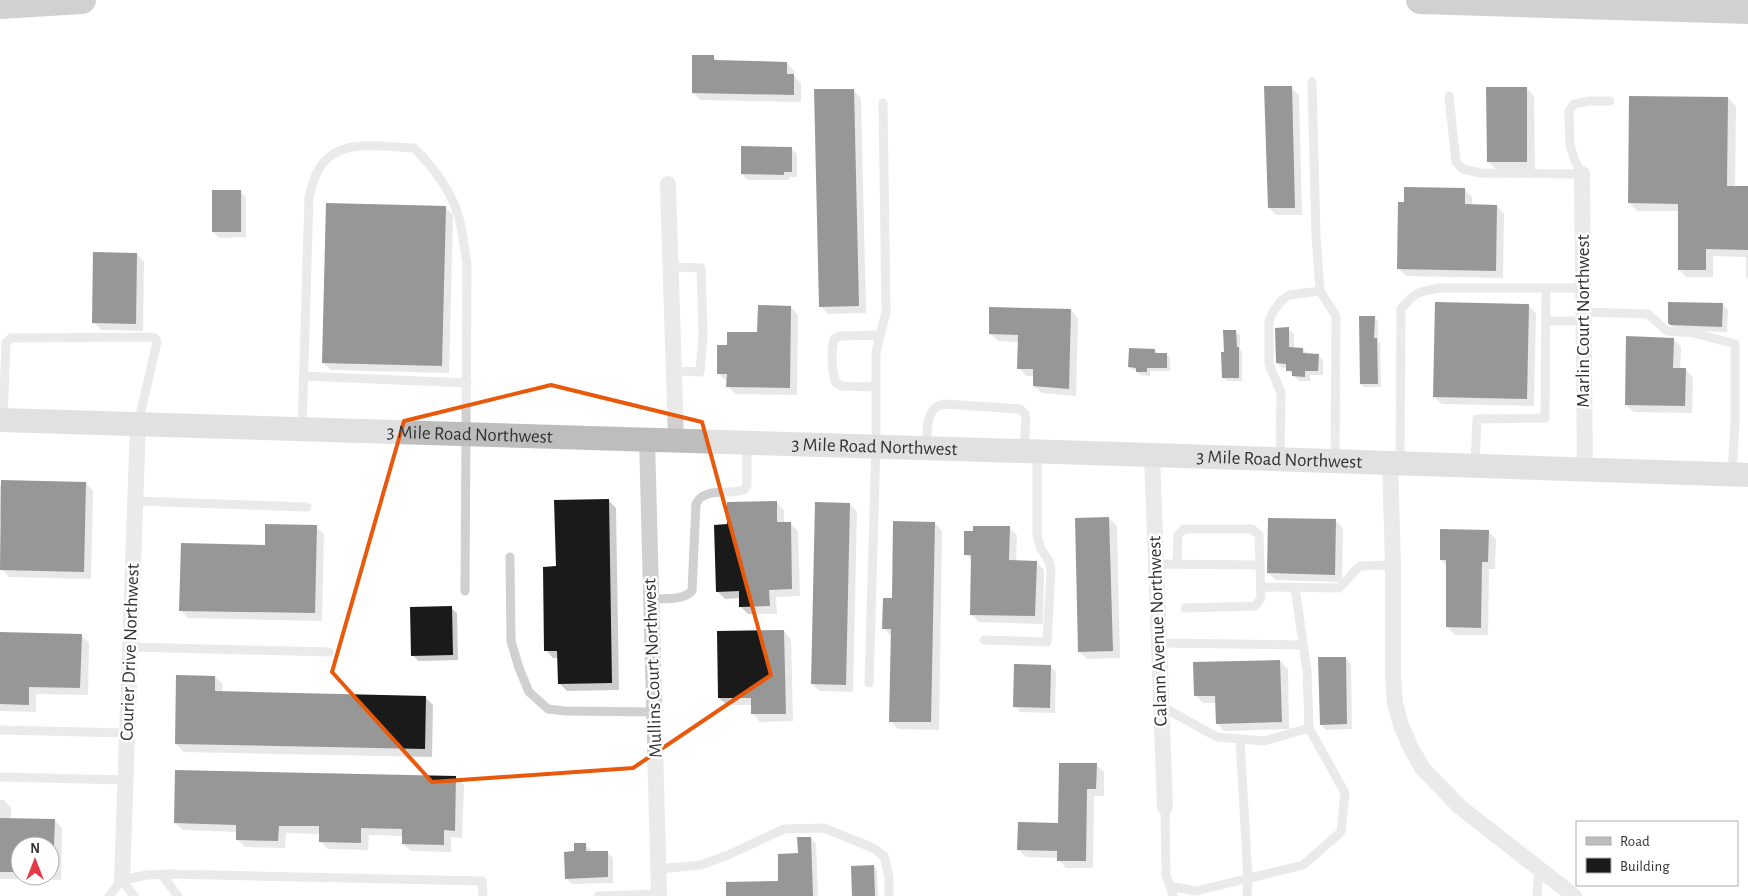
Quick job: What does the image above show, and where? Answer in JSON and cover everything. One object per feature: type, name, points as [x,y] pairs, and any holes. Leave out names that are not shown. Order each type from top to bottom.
[{"type":"highway","points":[[0,6],[82,0]]},
{"type":"highway","points":[[1420,0],[1748,10]]},
{"type":"main road","name":"3 Mile Road Northwest","points":[[1,420],[876,446],[1740,475]]},
{"type":"street","name":"Marlin Court Northwest","points":[[1582,174],[1584,469]]},
{"type":"street","points":[[668,184],[676,440]]},
{"type":"street","name":"Courier Drive Northwest","points":[[122,880],[138,424]]},
{"type":"street","name":"Mullins Court Northwest","points":[[647,439],[659,895]]},
{"type":"street","name":"Calann Avenue Northwest","points":[[1152,455],[1164,807]]},
{"type":"street","points":[[1395,463],[1393,565],[1394,678],[1395,703],[1401,725],[1410,746],[1423,768],[1460,807],[1574,896]]},
{"type":"lane","points":[[1312,82],[1316,235],[1320,291],[1336,316],[1335,461]]},
{"type":"lane","points":[[1449,96],[1456,162],[1463,169],[1480,172],[1582,174],[1575,161],[1570,144],[1568,111],[1574,104],[1590,101],[1610,101]]},
{"type":"lane","points":[[869,683],[877,346],[886,312],[883,103]]},
{"type":"lane","points":[[302,429],[309,197],[318,170],[333,153],[352,146],[414,148],[431,164],[443,182],[458,215],[468,264],[465,591]]},
{"type":"lane","points":[[670,267],[701,268],[703,335],[700,372],[674,371]]},
{"type":"lane","points":[[1475,465],[1477,419],[1545,418],[1546,288]]},
{"type":"lane","points":[[1395,463],[1401,309],[1412,296],[1422,291],[1431,290],[1583,288]]},
{"type":"lane","points":[[1280,459],[1282,393],[1270,364],[1270,321],[1273,312],[1280,302],[1290,295],[1301,292],[1320,291]]},
{"type":"lane","points":[[1546,321],[1648,314],[1667,332],[1694,333],[1735,344],[1735,424],[1740,475]]},
{"type":"lane","points":[[876,387],[842,386],[836,383],[833,346],[834,339],[840,336],[881,335]]},
{"type":"lane","points":[[1,420],[6,343],[11,338],[151,336],[157,342],[138,424]]},
{"type":"lane","points":[[303,376],[467,383]]},
{"type":"lane","points":[[926,448],[929,415],[938,406],[944,404],[1020,409],[1025,414],[1031,451],[1037,536],[1052,571],[1047,642],[984,640]]},
{"type":"lane","points":[[651,599],[681,598],[692,591],[696,504],[698,498],[704,494],[744,490],[747,485],[747,442]]},
{"type":"lane","points":[[135,501],[307,506]]},
{"type":"lane","points":[[1177,564],[1178,535],[1184,530],[1252,530],[1259,535],[1261,598],[1256,606],[1185,608]]},
{"type":"lane","points":[[510,557],[511,640],[519,668],[529,692],[548,709],[565,711],[654,712]]},
{"type":"lane","points":[[1156,564],[1260,565]]},
{"type":"lane","points":[[1261,587],[1340,588],[1360,566],[1393,565]]},
{"type":"lane","points":[[1170,886],[1196,891],[1303,865],[1341,832],[1345,793],[1309,728],[1307,671],[1295,588]]},
{"type":"lane","points":[[1159,643],[1303,645]]},
{"type":"lane","points":[[130,647],[329,652]]},
{"type":"lane","points":[[1161,706],[1217,737],[1264,741],[1309,728]]},
{"type":"lane","points":[[0,730],[127,733]]},
{"type":"lane","points":[[1240,739],[1248,879],[1247,896]]},
{"type":"lane","points":[[0,777],[126,780]]},
{"type":"lane","points":[[1164,807],[1166,876],[1173,896]]},
{"type":"lane","points":[[658,869],[701,865],[728,855],[784,829],[824,828],[872,848],[884,856],[889,877],[889,896]]},
{"type":"lane","points":[[1537,896],[1539,868]]},
{"type":"lane","points":[[162,875],[178,896]]},
{"type":"lane","points":[[109,896],[122,880],[162,875],[482,880],[483,896]]},
{"type":"lane","points":[[122,880],[134,896]]},
{"type":"lane","points":[[598,896],[659,895]]},
{"type":"highlighted area","points":[[551,385],[702,422],[771,675],[633,768],[432,782],[332,672],[404,421]]},
{"type":"building","points":[[692,55],[714,55],[714,60],[787,62],[787,74],[794,74],[794,95],[692,93]]},
{"type":"building","points":[[1264,86],[1292,86],[1295,208],[1268,208]]},
{"type":"building","points":[[1486,87],[1527,87],[1527,162],[1487,162]]},
{"type":"building","points":[[814,89],[854,89],[859,306],[819,307]]},
{"type":"building","points":[[1629,96],[1728,97],[1727,186],[1748,186],[1748,250],[1706,249],[1706,270],[1678,270],[1678,204],[1628,203]]},
{"type":"building","points":[[741,146],[792,147],[792,172],[784,172],[784,175],[741,174]]},
{"type":"building","points":[[1404,187],[1465,188],[1465,204],[1497,205],[1496,271],[1397,269],[1398,202],[1404,202]]},
{"type":"building","points":[[212,190],[241,190],[241,232],[212,232]]},
{"type":"building","points":[[326,203],[446,206],[442,366],[322,363]]},
{"type":"building","points":[[93,252],[137,253],[136,324],[92,323]]},
{"type":"building","points":[[1435,302],[1529,304],[1527,399],[1433,397]]},
{"type":"building","points":[[1668,302],[1723,303],[1722,327],[1670,325],[1668,323]]},
{"type":"building","points":[[758,305],[791,306],[790,388],[726,387],[727,374],[717,374],[717,345],[727,345],[727,332],[757,332]]},
{"type":"building","points":[[989,307],[1071,309],[1069,389],[1033,386],[1033,369],[1017,369],[1018,335],[989,334]]},
{"type":"building","points":[[1359,316],[1375,316],[1374,338],[1377,338],[1378,384],[1360,384]]},
{"type":"building","points":[[1289,327],[1289,347],[1303,348],[1303,353],[1319,354],[1318,371],[1305,371],[1305,377],[1292,376],[1292,371],[1286,371],[1286,364],[1276,363],[1275,328]]},
{"type":"building","points":[[1223,330],[1236,330],[1237,347],[1239,347],[1239,378],[1222,378],[1221,352],[1224,352]]},
{"type":"building","points":[[1626,336],[1674,338],[1673,368],[1686,368],[1685,406],[1625,405]]},
{"type":"building","points":[[1129,348],[1155,349],[1155,353],[1167,353],[1167,368],[1147,368],[1147,372],[1136,372],[1136,368],[1128,367]]},
{"type":"building","points":[[1,480],[86,482],[84,572],[0,570]]},
{"type":"building","points":[[609,499],[612,683],[558,684],[557,651],[544,651],[543,567],[556,566],[554,500]]},
{"type":"building","points":[[777,501],[777,522],[791,522],[792,589],[769,590],[770,606],[739,607],[739,591],[716,592],[714,525],[727,524],[727,502]]},
{"type":"building","points":[[815,502],[850,503],[846,685],[811,684]]},
{"type":"building","points":[[1109,517],[1113,651],[1078,652],[1075,518]]},
{"type":"building","points":[[1268,518],[1336,519],[1335,575],[1267,573]]},
{"type":"building","points":[[893,521],[935,522],[931,722],[889,722],[891,629],[882,629],[883,598],[892,598]]},
{"type":"building","points":[[265,524],[317,525],[315,613],[179,611],[181,543],[265,545]]},
{"type":"building","points":[[973,526],[1010,526],[1009,560],[1037,561],[1035,616],[970,615],[971,555],[964,555],[964,531],[973,531]]},
{"type":"building","points":[[1440,529],[1489,530],[1488,562],[1482,562],[1481,628],[1446,627],[1446,560],[1440,560]]},
{"type":"building","points":[[452,606],[453,655],[411,656],[410,607]]},
{"type":"building","points":[[784,630],[786,714],[751,714],[751,698],[718,698],[717,631]]},
{"type":"building","points":[[0,632],[82,634],[80,688],[29,687],[29,705],[0,704]]},
{"type":"building","points":[[1318,657],[1346,657],[1347,724],[1320,725]]},
{"type":"building","points":[[1280,660],[1282,722],[1216,724],[1215,696],[1194,696],[1193,662]]},
{"type":"building","points":[[1014,664],[1051,665],[1050,708],[1013,707]]},
{"type":"building","points":[[176,675],[215,676],[215,691],[426,696],[425,749],[175,744]]},
{"type":"building","points":[[1059,763],[1097,763],[1096,789],[1087,789],[1086,861],[1057,861],[1057,851],[1017,850],[1018,822],[1058,823]]},
{"type":"building","points":[[175,770],[456,776],[455,831],[444,830],[444,845],[402,844],[402,829],[361,828],[361,843],[319,842],[319,826],[279,826],[278,841],[236,840],[236,825],[174,823]]},
{"type":"building","points":[[0,818],[55,819],[54,836],[10,836],[10,872],[0,872]]},
{"type":"building","points":[[797,837],[811,837],[813,896],[726,896],[726,882],[778,881],[778,854],[798,853]]},
{"type":"building","points":[[574,843],[586,843],[586,851],[608,851],[608,877],[565,879],[564,852],[574,851]]},
{"type":"building","points":[[874,865],[875,896],[852,896],[851,866]]}]
